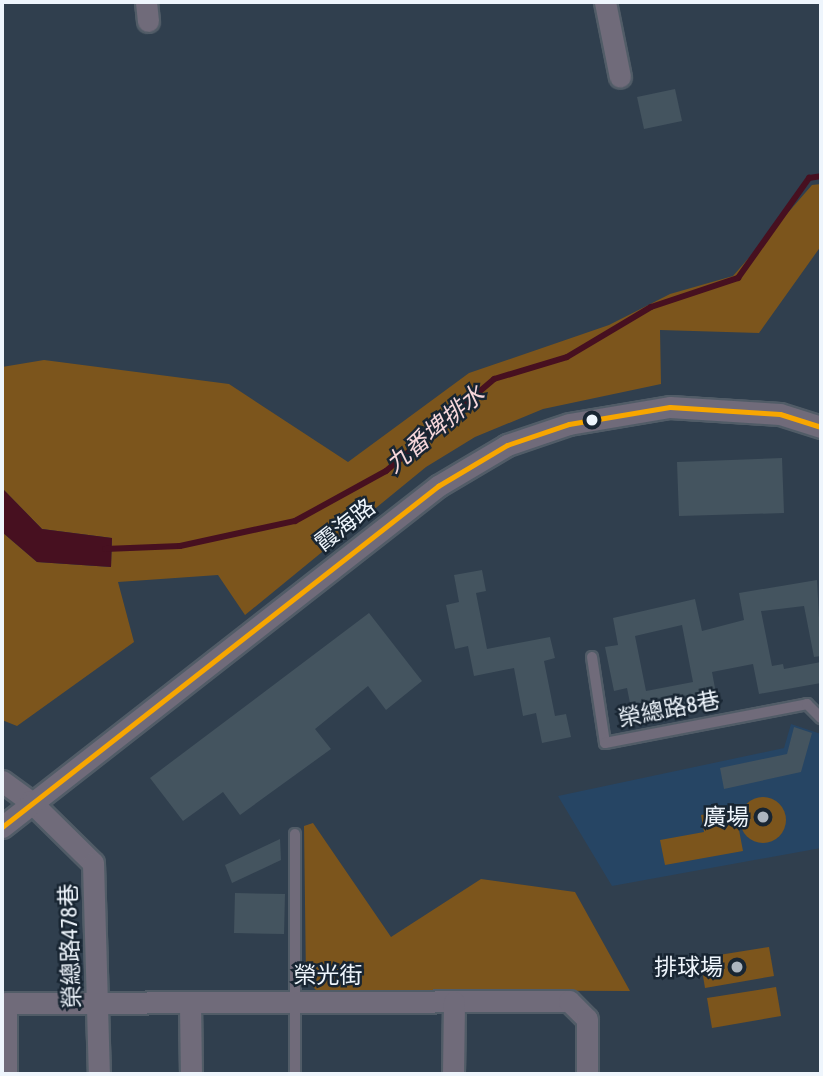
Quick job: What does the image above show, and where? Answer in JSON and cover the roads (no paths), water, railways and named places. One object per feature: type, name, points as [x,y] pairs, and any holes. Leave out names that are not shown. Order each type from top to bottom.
[{"type":"street","points":[[605,2],[620,77]]},
{"type":"street","name":"霞海路","points":[[2,827],[30,801],[438,486],[507,444],[569,424],[670,407],[780,414],[821,427]]},
{"type":"street","name":"榮總路478巷","points":[[2,781],[30,801],[93,863],[99,1074]]},
{"type":"street","name":"榮光街","points":[[6,1074],[6,1003],[295,1001],[569,1001],[587,1019],[587,1074]]},
{"type":"street","points":[[453,1074],[454,1002]]},
{"type":"street","points":[[190,1003],[191,1074]]},
{"type":"lane","name":"榮總路8巷","points":[[592,657],[605,743],[807,704],[821,718]]},
{"type":"lane","points":[[295,834],[295,1074]]},
{"type":"waterway","name":"九番埤排水","points":[[105,549],[180,546],[295,521],[386,471],[494,379],[567,357],[651,307],[738,278],[809,178],[821,176]]},
{"type":"place","name":"廣場","points":[[763,817]]},
{"type":"place","name":"排球場","points":[[737,967]]}]
